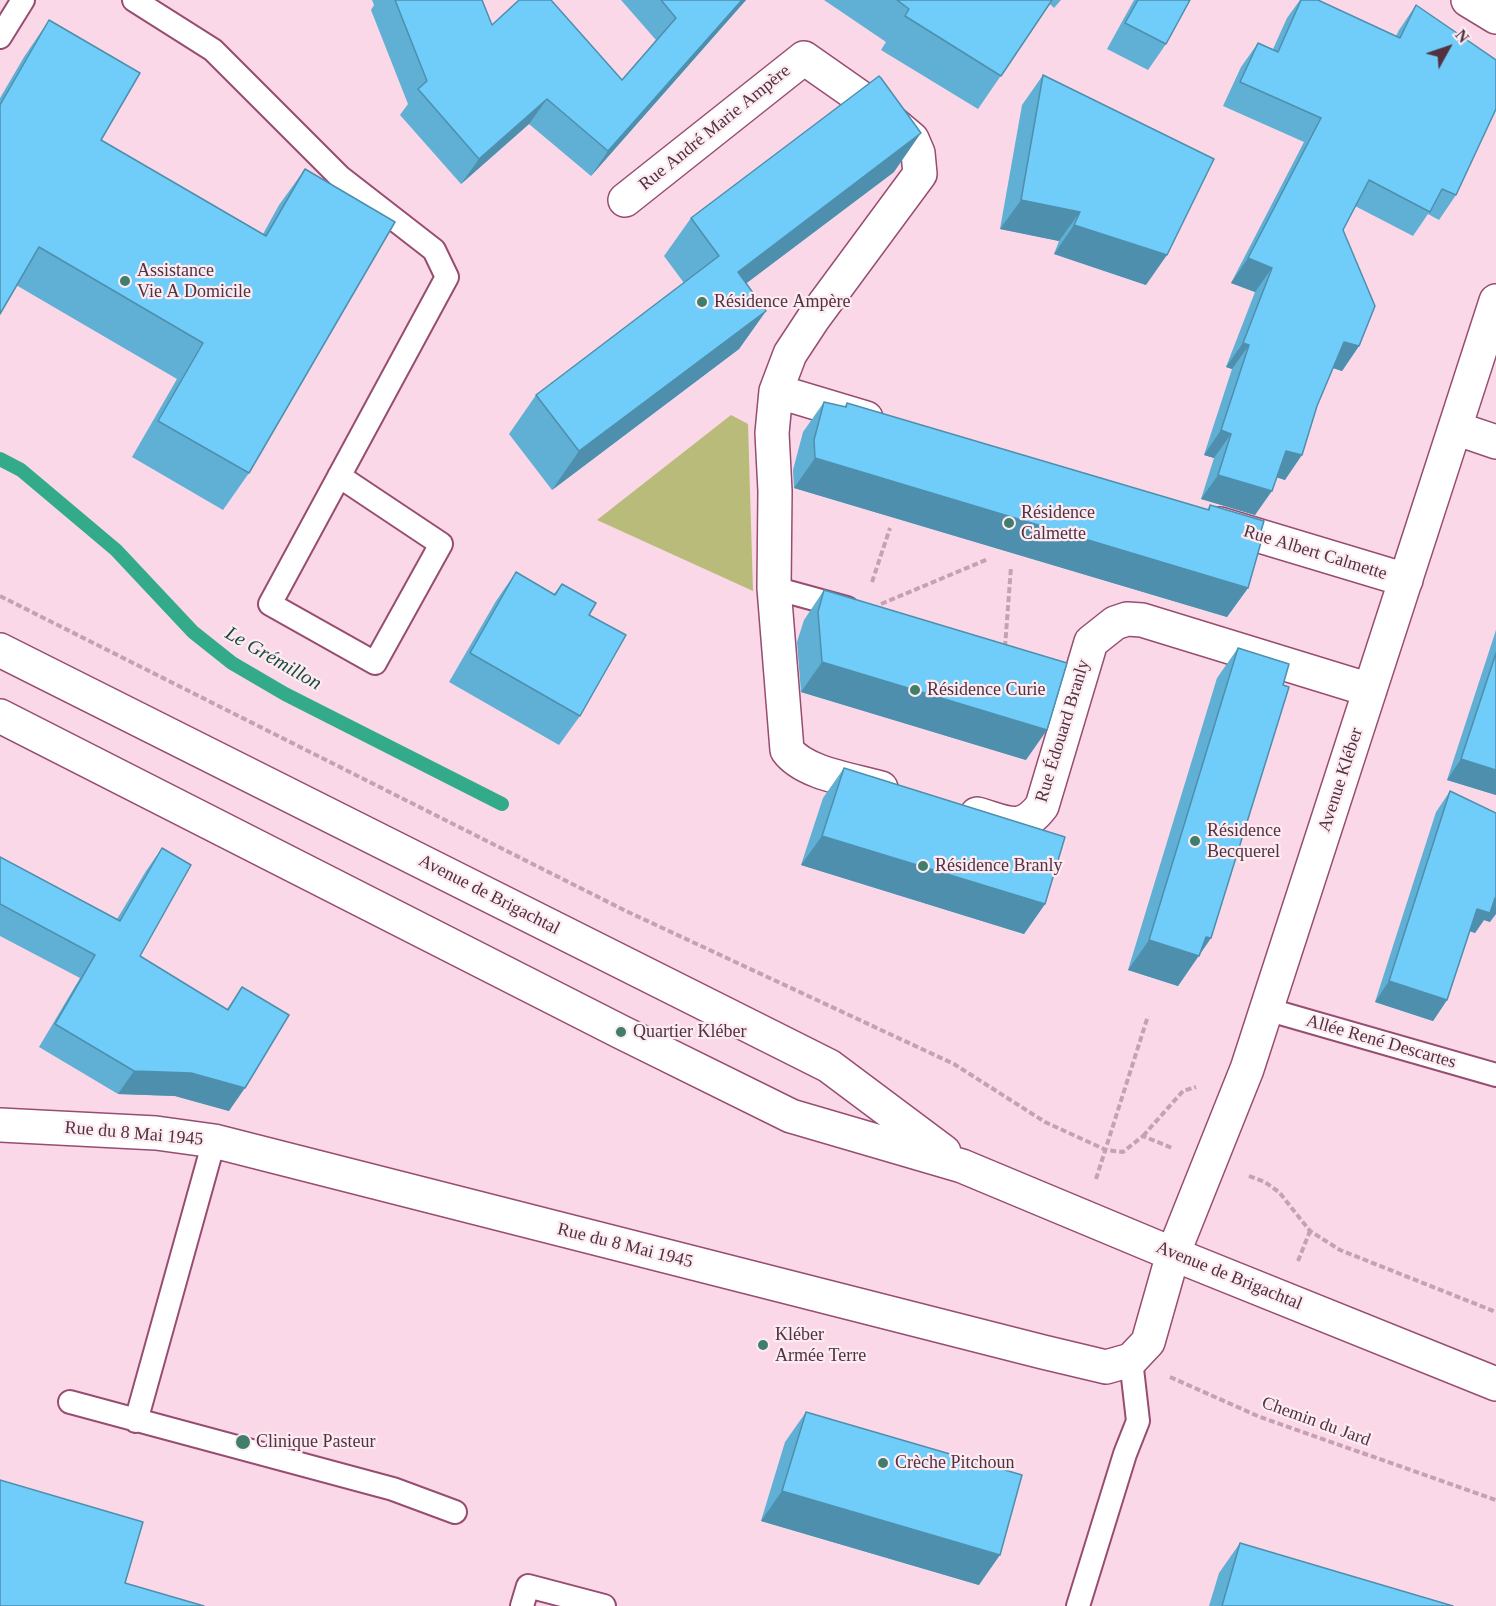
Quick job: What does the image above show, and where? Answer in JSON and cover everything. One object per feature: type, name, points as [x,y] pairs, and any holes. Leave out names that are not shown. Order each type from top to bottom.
[{"type":"street","points":[[1468,0],[1496,16]]},
{"type":"street","name":"Rue André Marie Ampère","points":[[626,200],[804,58],[874,107],[912,139],[918,153],[920,174],[813,319],[790,354],[776,391]]},
{"type":"street","name":"Avenue Kléber","points":[[1173,1254],[1243,1080],[1496,301]]},
{"type":"street","points":[[890,425],[776,391],[772,433],[775,491],[774,588],[787,750],[793,759],[806,767],[910,795]]},
{"type":"street","points":[[1455,428],[1496,442]]},
{"type":"street","name":"Rue Albert Calmette","points":[[1188,515],[1406,580]]},
{"type":"street","name":"Rue Édouard Branly","points":[[945,805],[1014,824],[1027,822],[1036,814],[1042,806],[1091,642],[1115,623],[1127,619],[1142,620],[1370,690]]},
{"type":"street","name":"Avenue de Brigachtal","points":[[0,650],[829,1066],[962,1166]]},
{"type":"street","name":"Avenue de Brigachtal","points":[[0,716],[791,1116],[962,1166],[1496,1384]]},
{"type":"street","name":"Rue du 8 Mai 1945","points":[[0,1125],[156,1132],[214,1142],[1053,1355],[1106,1367],[1131,1360]]},
{"type":"street","points":[[1131,1360],[1148,1342],[1173,1254]]},
{"type":"lane","points":[[0,37],[23,0]]},
{"type":"lane","points":[[134,0],[213,50],[340,177],[434,250],[447,277],[339,476],[270,604],[375,663],[441,544],[339,476]]},
{"type":"lane","points":[[774,588],[862,612]]},
{"type":"lane","points":[[1005,655],[1080,678]]},
{"type":"lane","name":"Allée René Descartes","points":[[1266,1009],[1496,1075]]},
{"type":"lane","points":[[136,1421],[214,1142]]},
{"type":"lane","points":[[1078,1606],[1138,1421],[1131,1360]]},
{"type":"lane","points":[[70,1402],[393,1490],[455,1512]]},
{"type":"lane","points":[[522,1606],[528,1586],[604,1606]]},
{"type":"path","points":[[862,612],[890,528]]},
{"type":"path","points":[[862,612],[988,559]]},
{"type":"path","points":[[1005,655],[1011,567]]},
{"type":"path","points":[[0,596],[626,910],[954,1064],[1044,1122],[1106,1150]]},
{"type":"path","points":[[1083,1216],[1148,1016]]},
{"type":"path","points":[[1310,1231],[1340,1250],[1496,1312]]},
{"type":"path","name":"Chemin du Jard","points":[[1131,1360],[1260,1417],[1496,1500]]},
{"type":"green space","points":[[731,415],[748,424],[753,591],[597,520]]},
{"type":"building","points":[[395,0],[482,0],[492,25],[519,0],[551,0],[622,80],[676,18],[661,0],[742,0],[608,151],[547,99],[479,159],[418,89],[427,81]]},
{"type":"building","points":[[897,0],[1052,0],[1001,76],[905,16],[909,9]]},
{"type":"building","points":[[1138,0],[1190,0],[1166,44],[1125,23]]},
{"type":"building","points":[[1301,0],[1318,0],[1400,38],[1416,5],[1496,60],[1496,109],[1456,195],[1442,189],[1430,212],[1369,180],[1343,230],[1375,306],[1359,346],[1344,342],[1317,406],[1302,455],[1286,451],[1272,491],[1218,475],[1231,434],[1221,430],[1249,345],[1243,343],[1272,268],[1248,258],[1321,118],[1240,82],[1258,43],[1278,52]]},
{"type":"building","points":[[49,20],[140,73],[101,140],[266,236],[305,169],[395,222],[249,473],[158,421],[203,343],[39,247],[0,314],[0,105]]},
{"type":"building","points":[[1043,75],[1214,159],[1167,255],[1074,225],[1080,212],[1021,200]]},
{"type":"building","name":"Résidence Ampère","points":[[879,76],[921,133],[738,272],[766,311],[579,451],[536,395],[719,256],[691,218]]},
{"type":"building","points":[[824,402],[846,407],[847,403],[1209,510],[1210,505],[1264,521],[1261,531],[1264,532],[1248,588],[815,458],[814,440]]},
{"type":"building","points":[[516,572],[555,595],[562,584],[596,603],[589,615],[626,635],[580,716],[470,653]]},
{"type":"building","points":[[824,590],[1067,663],[1047,730],[822,662],[818,612]]},
{"type":"building","name":"Résidence Becquerel","points":[[1238,648],[1289,664],[1283,685],[1289,687],[1211,938],[1206,937],[1199,956],[1149,940]]},
{"type":"building","points":[[1496,653],[1496,770],[1461,759]]},
{"type":"building","points":[[844,768],[1065,837],[1045,904],[822,836]]},
{"type":"building","points":[[1450,791],[1496,813],[1496,899],[1490,913],[1477,909],[1447,1000],[1389,981]]},
{"type":"building","points":[[162,848],[191,865],[140,956],[228,1010],[242,987],[289,1015],[245,1088],[191,1073],[134,1071],[55,1024],[95,955],[0,904],[0,857],[120,921]]},
{"type":"building","points":[[806,1412],[1022,1475],[1000,1555],[782,1491]]},
{"type":"building","points":[[0,1480],[143,1522],[125,1583],[204,1606],[0,1606]]},
{"type":"building","points":[[1240,1543],[1453,1606],[1222,1606]]},
{"type":"waterway","name":"Le Grémillon","points":[[0,459],[21,470],[116,550],[193,632],[232,663],[285,694],[502,804]]},
{"type":"place","name":"Assistance Vie A Domicile","points":[[125,281]]},
{"type":"place","name":"Résidence Ampère","points":[[702,302]]},
{"type":"place","name":"Résidence Calmette","points":[[1009,523]]},
{"type":"place","name":"Résidence Curie","points":[[915,690]]},
{"type":"place","name":"Résidence Becquerel","points":[[1195,841]]},
{"type":"place","name":"Résidence Branly","points":[[923,866]]},
{"type":"place","name":"Quartier Kléber","points":[[621,1032]]},
{"type":"place","name":"Kléber Armée Terre","points":[[763,1345]]},
{"type":"place","name":"Clinique Pasteur","points":[[243,1442]]},
{"type":"place","name":"Crèche Pitchoun","points":[[883,1463]]}]
